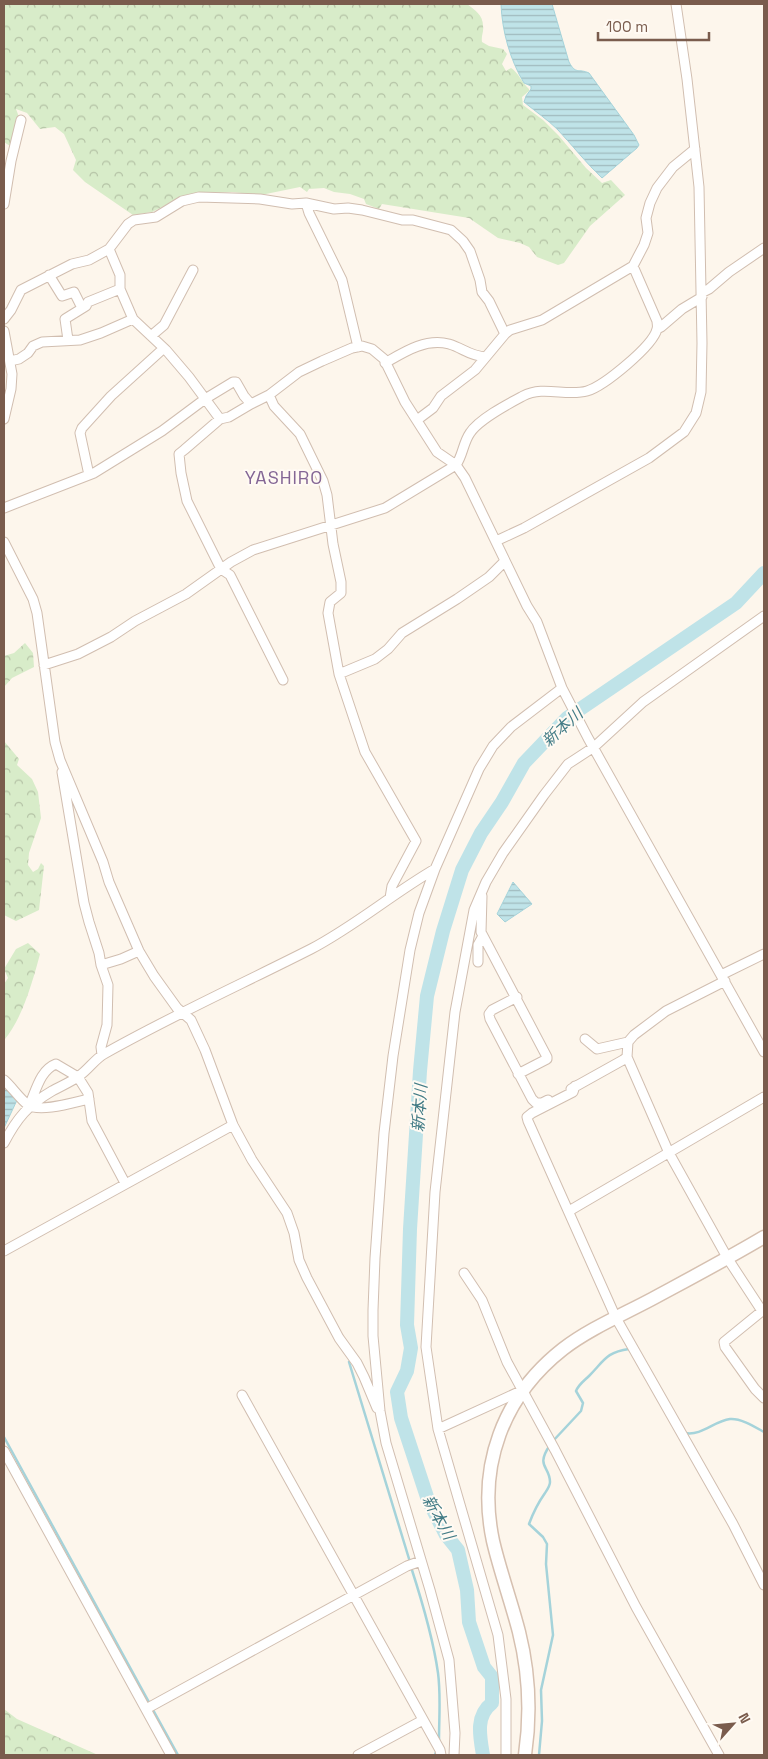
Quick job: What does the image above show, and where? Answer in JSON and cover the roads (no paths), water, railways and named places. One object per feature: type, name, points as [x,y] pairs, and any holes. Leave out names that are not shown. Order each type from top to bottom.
[{"type":"street","points":[[496,541],[524,528],[649,458],[684,432],[696,412],[701,392],[702,295],[699,187],[676,4]]},
{"type":"street","points":[[4,204],[11,161],[21,120]]},
{"type":"street","points":[[417,420],[433,408],[441,396],[475,370],[491,353],[500,339],[510,330],[542,320],[633,266],[648,233],[646,218],[657,188],[673,167],[695,149]]},
{"type":"street","points":[[4,319],[11,310],[20,290],[72,264],[90,260],[109,250],[128,224],[140,218],[156,217],[189,198],[199,197],[260,199],[292,204],[306,203],[334,209],[348,208],[402,220],[413,220],[451,230],[463,241],[470,251],[482,292],[489,301],[505,334]]},
{"type":"street","points":[[306,203],[309,213],[342,280],[358,347]]},
{"type":"street","points":[[657,329],[662,327],[729,272],[764,248]]},
{"type":"street","points":[[109,250],[120,275],[120,290],[133,319],[164,348],[220,419]]},
{"type":"street","points":[[44,665],[78,654],[111,637],[135,621],[186,594],[220,569],[253,550],[385,508],[456,465],[470,433],[480,423],[525,395],[539,390],[587,391],[625,368],[653,337],[657,329],[657,321],[633,266]]},
{"type":"street","points":[[151,336],[164,325],[194,270]]},
{"type":"street","points":[[49,275],[62,296],[74,292],[82,308]]},
{"type":"street","points":[[68,340],[65,318],[88,302],[120,290]]},
{"type":"street","points":[[10,361],[19,359],[28,353],[33,346],[42,342],[80,340],[133,319]]},
{"type":"street","points":[[4,331],[12,374],[11,389],[4,419]]},
{"type":"street","points":[[386,363],[406,351],[422,344],[431,343],[449,344],[476,356],[486,357]]},
{"type":"street","points":[[89,475],[80,433],[82,428],[111,396],[164,348]]},
{"type":"street","points":[[283,680],[230,576],[220,569],[187,501],[179,454],[220,419],[229,417],[269,395],[299,372],[352,348],[372,349],[384,359],[404,402],[437,452],[456,465],[537,622],[564,691],[588,738],[764,1052]]},
{"type":"street","points":[[4,508],[89,475],[162,431],[204,398],[233,382],[236,382],[251,404]]},
{"type":"street","points":[[269,395],[274,406],[300,434],[323,481],[341,582],[341,594],[330,602],[328,613],[339,674],[368,759],[375,768],[382,784],[416,842],[392,886],[390,898]]},
{"type":"street","points":[[4,542],[33,598],[37,613],[55,742],[112,888],[140,951],[154,976],[177,1008],[191,1020],[205,1050],[233,1124],[252,1160],[287,1213],[296,1240],[299,1260],[307,1278],[338,1338],[357,1363],[376,1408],[380,1411]]},
{"type":"street","points":[[339,674],[375,659],[388,649],[402,633],[489,577],[505,560]]},
{"type":"street","points":[[506,1755],[506,1699],[498,1635],[438,1429],[426,1347],[435,1192],[455,1012],[474,910],[503,853],[568,764],[594,747],[643,702],[764,616]]},
{"type":"street","points":[[454,1755],[455,1733],[449,1660],[422,1561],[386,1443],[380,1411],[375,1354],[374,1310],[384,1134],[401,1002],[410,950],[419,913],[435,869],[479,768],[493,746],[511,727],[564,691]]},
{"type":"street","points":[[64,768],[61,772],[84,903],[108,985],[107,1025],[101,1047],[102,1054]]},
{"type":"street","points":[[4,1142],[15,1122],[29,1106],[78,1077],[102,1054],[182,1012],[311,949],[348,928],[435,869]]},
{"type":"street","points":[[481,893],[480,924],[483,936],[547,1057],[518,1074]]},
{"type":"street","points":[[478,962],[478,945],[483,936]]},
{"type":"street","points":[[101,965],[140,951]]},
{"type":"street","points":[[585,1039],[597,1049],[628,1042],[634,1035],[666,1011],[764,954]]},
{"type":"street","points":[[516,997],[492,1010],[489,1014],[518,1074],[532,1100],[536,1103],[542,1103],[627,1057]]},
{"type":"street","points":[[628,1042],[627,1057],[669,1153],[728,1259],[762,1311],[724,1342],[725,1347],[755,1389],[764,1398]]},
{"type":"street","points":[[29,1106],[37,1084],[50,1066],[56,1064],[78,1077],[88,1093],[92,1121],[125,1183]]},
{"type":"street","points":[[4,1080],[29,1106],[47,1108],[89,1099]]},
{"type":"street","points":[[575,1086],[573,1092],[527,1117],[616,1318],[733,1524],[764,1585]]},
{"type":"street","points":[[569,1211],[764,1097]]},
{"type":"street","points":[[4,1251],[233,1124]]},
{"type":"street","points":[[525,1755],[529,1731],[528,1682],[519,1634],[493,1540],[488,1496],[494,1454],[504,1422],[523,1390],[544,1366],[564,1348],[616,1318],[728,1259],[764,1237]]},
{"type":"street","points":[[464,1273],[482,1300],[507,1362],[636,1607],[719,1755]]},
{"type":"street","points":[[438,1429],[523,1390]]},
{"type":"street","points":[[242,1395],[440,1750],[441,1755]]},
{"type":"street","points":[[4,1451],[171,1755]]},
{"type":"street","points":[[146,1709],[408,1566],[422,1561]]},
{"type":"street","points":[[358,1755],[423,1720]]},
{"type":"water","points":[[501,4],[552,4],[571,66],[576,70],[589,73],[634,135],[639,145],[637,148],[602,178],[558,130],[524,102],[531,86],[524,83],[511,55],[505,35]]},
{"type":"water","points":[[513,882],[532,904],[505,922],[497,914]]},
{"type":"water","points":[[4,1084],[18,1098],[4,1128]]},
{"type":"waterway","name":"新本川","points":[[483,1755],[480,1727],[483,1714],[492,1703],[492,1677],[484,1667],[469,1622],[467,1590],[458,1550],[446,1535],[428,1500],[401,1418],[397,1392],[407,1371],[411,1348],[407,1325],[410,1229],[420,1071],[427,996],[443,931],[462,870],[481,833],[502,802],[524,763],[567,718],[736,603],[764,573]]},
{"type":"waterway","points":[[553,1441],[581,1411],[583,1403],[576,1391],[580,1384],[610,1355],[629,1349]]},
{"type":"waterway","points":[[349,1362],[410,1562]]},
{"type":"waterway","points":[[685,1433],[697,1432],[730,1419],[743,1421],[764,1432]]},
{"type":"waterway","points":[[4,1437],[150,1704]]},
{"type":"waterway","points":[[539,1755],[542,1721],[541,1690],[553,1635],[546,1564],[547,1544],[543,1537],[529,1524],[550,1485],[543,1462],[550,1445]]},
{"type":"waterway","points":[[411,1567],[427,1619],[436,1660],[439,1690],[439,1740]]},
{"type":"waterway","points":[[152,1708],[178,1755]]},
{"type":"district","name":"YASHIRO","points":[[284,478]]}]
